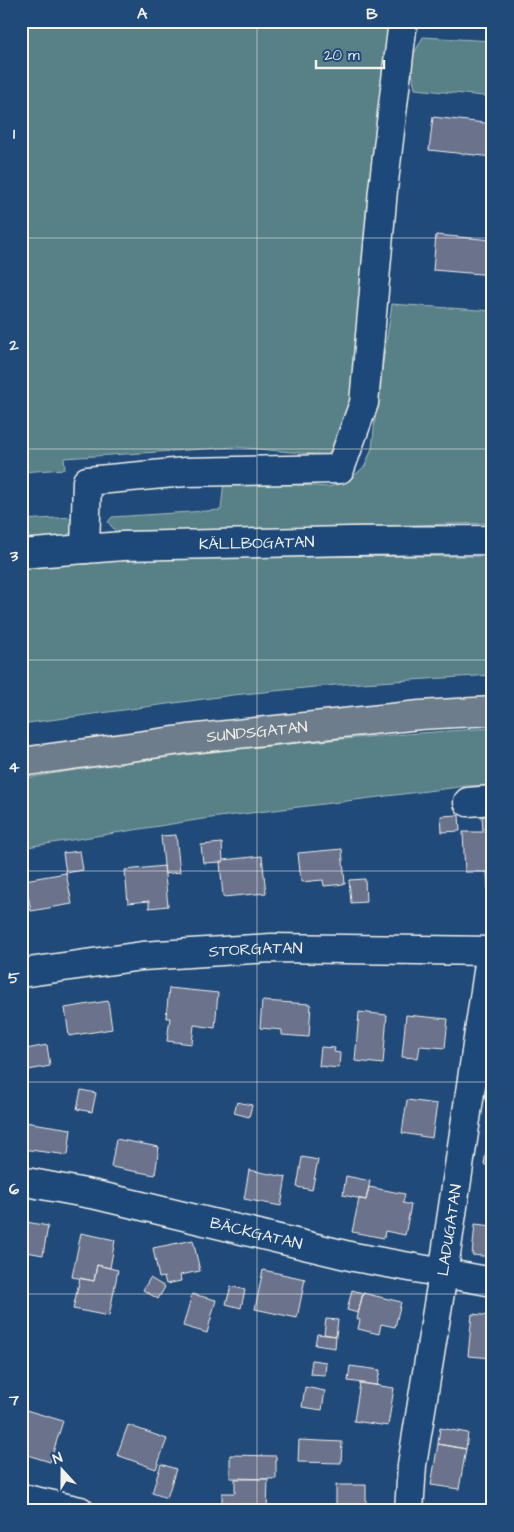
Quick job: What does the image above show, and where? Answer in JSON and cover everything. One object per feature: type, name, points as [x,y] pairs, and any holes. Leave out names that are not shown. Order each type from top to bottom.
[{"type":"main road","name":"SUNDSGATAN","points":[[21,762],[188,739],[420,715],[493,711]]},
{"type":"street","points":[[85,548],[87,481],[185,472],[340,469],[364,403],[383,190],[403,21]]},
{"type":"street","name":"KÄLLBOGATAN","points":[[21,554],[123,546],[493,540]]},
{"type":"street","name":"STORGATAN","points":[[21,973],[142,956],[271,948],[492,951]]},
{"type":"street","name":"LADUGATAN","points":[[409,1511],[412,1465],[492,951]]},
{"type":"street","name":"BÄCKGATAN","points":[[21,1181],[96,1195],[354,1257],[493,1282]]},
{"type":"street","points":[[21,1498],[80,1511]]},
{"type":"green space","points":[[21,21],[395,21],[347,457],[235,447],[64,458],[65,469],[21,472]]},
{"type":"green space","points":[[423,37],[493,41],[493,97],[415,89],[410,61]]},
{"type":"green space","points":[[392,304],[493,311],[493,523],[116,532],[108,522],[112,517],[221,510],[224,480],[329,487],[348,481],[365,466],[372,448],[377,401]]},
{"type":"green space","points":[[74,517],[72,530],[67,536],[21,542],[21,520]]},
{"type":"green space","points":[[493,556],[493,675],[346,684],[233,695],[21,724],[21,568],[98,560],[230,557]]},
{"type":"green space","points":[[493,728],[493,785],[467,786],[203,819],[21,848],[21,779],[138,761],[256,747]]},
{"type":"building","points":[[433,117],[493,124],[493,157],[429,150]]},
{"type":"building","points":[[436,235],[493,240],[493,275],[433,270]]},
{"type":"building","points":[[459,815],[460,831],[442,832],[441,816]]},
{"type":"building","points":[[493,815],[493,890],[488,890],[487,872],[465,872],[463,832],[483,832],[482,816]]},
{"type":"building","points":[[176,835],[180,872],[165,874],[161,836]]},
{"type":"building","points":[[222,843],[223,862],[203,863],[201,845]]},
{"type":"building","points":[[342,849],[345,884],[324,886],[323,880],[301,882],[298,853]]},
{"type":"building","points":[[80,851],[83,870],[66,873],[63,853]]},
{"type":"building","points":[[262,856],[266,893],[223,897],[220,862],[223,862],[223,860]]},
{"type":"building","points":[[164,866],[168,906],[149,908],[149,901],[128,903],[125,870]]},
{"type":"building","points":[[66,873],[72,904],[31,911],[25,880]]},
{"type":"building","points":[[365,879],[366,902],[351,903],[349,880]]},
{"type":"building","points":[[169,988],[218,993],[215,1028],[194,1025],[192,1044],[167,1041],[170,1018],[166,1018]]},
{"type":"building","points":[[108,1001],[112,1029],[69,1036],[65,1008]]},
{"type":"building","points":[[262,1001],[311,1004],[309,1037],[282,1035],[282,1030],[260,1028]]},
{"type":"building","points":[[359,1012],[387,1015],[383,1064],[355,1061]]},
{"type":"building","points":[[406,1015],[448,1019],[445,1048],[420,1046],[418,1058],[402,1057]]},
{"type":"building","points":[[47,1045],[50,1066],[23,1071],[21,1050]]},
{"type":"building","points":[[321,1047],[335,1048],[334,1052],[340,1053],[339,1068],[319,1066]]},
{"type":"building","points":[[81,1090],[96,1093],[92,1112],[77,1109]]},
{"type":"building","points":[[407,1100],[437,1104],[432,1138],[402,1133]]},
{"type":"building","points":[[237,1102],[252,1105],[249,1117],[234,1113]]},
{"type":"building","points":[[25,1122],[71,1129],[68,1155],[22,1149]]},
{"type":"building","points":[[490,1125],[493,1126],[493,1166],[484,1165]]},
{"type":"building","points":[[116,1139],[159,1147],[155,1175],[111,1167]]},
{"type":"building","points":[[302,1157],[318,1160],[312,1190],[297,1187]]},
{"type":"building","points":[[249,1170],[286,1177],[281,1206],[244,1199]]},
{"type":"building","points":[[346,1176],[370,1181],[366,1200],[343,1195]]},
{"type":"building","points":[[369,1187],[405,1194],[403,1203],[411,1205],[405,1235],[385,1231],[384,1238],[352,1232],[359,1199],[366,1200]]},
{"type":"building","points":[[21,1221],[48,1226],[43,1255],[21,1251]]},
{"type":"building","points":[[475,1224],[493,1226],[493,1257],[472,1255]]},
{"type":"building","points":[[81,1233],[115,1240],[110,1268],[97,1265],[94,1281],[72,1277]]},
{"type":"building","points":[[193,1240],[200,1271],[180,1275],[181,1281],[166,1284],[164,1277],[159,1278],[153,1248]]},
{"type":"building","points":[[97,1265],[118,1270],[109,1316],[73,1309],[80,1278],[94,1281]]},
{"type":"building","points":[[263,1270],[305,1279],[297,1318],[255,1309]]},
{"type":"building","points":[[150,1278],[165,1287],[158,1299],[143,1290]]},
{"type":"building","points":[[231,1286],[245,1290],[241,1308],[226,1304]]},
{"type":"building","points":[[352,1290],[363,1293],[358,1313],[347,1310]]},
{"type":"building","points":[[363,1293],[401,1302],[395,1327],[381,1324],[379,1334],[358,1329],[360,1320],[357,1319]]},
{"type":"building","points":[[192,1294],[216,1300],[207,1333],[183,1326]]},
{"type":"building","points":[[472,1314],[493,1316],[493,1358],[468,1356]]},
{"type":"building","points":[[326,1319],[338,1320],[336,1336],[324,1334]]},
{"type":"building","points":[[317,1334],[336,1336],[335,1348],[315,1345]]},
{"type":"building","points":[[312,1360],[326,1362],[325,1375],[310,1374]]},
{"type":"building","points":[[350,1366],[380,1370],[377,1385],[348,1381]]},
{"type":"building","points":[[360,1383],[394,1388],[388,1426],[354,1421]]},
{"type":"building","points":[[305,1387],[325,1391],[322,1410],[302,1407]]},
{"type":"building","points":[[26,1410],[63,1421],[50,1462],[21,1453],[21,1424]]},
{"type":"building","points":[[128,1425],[167,1439],[156,1469],[117,1455]]},
{"type":"building","points":[[440,1428],[468,1433],[466,1449],[438,1444]]},
{"type":"building","points":[[299,1440],[342,1442],[341,1463],[298,1462]]},
{"type":"building","points":[[438,1444],[466,1449],[459,1489],[431,1485]]},
{"type":"building","points":[[230,1455],[276,1456],[276,1479],[230,1478]]},
{"type":"building","points":[[161,1464],[176,1469],[167,1498],[152,1493]]},
{"type":"building","points":[[235,1479],[268,1479],[267,1511],[222,1511],[222,1493],[235,1493]]},
{"type":"building","points":[[336,1485],[366,1485],[366,1511],[336,1511]]}]
